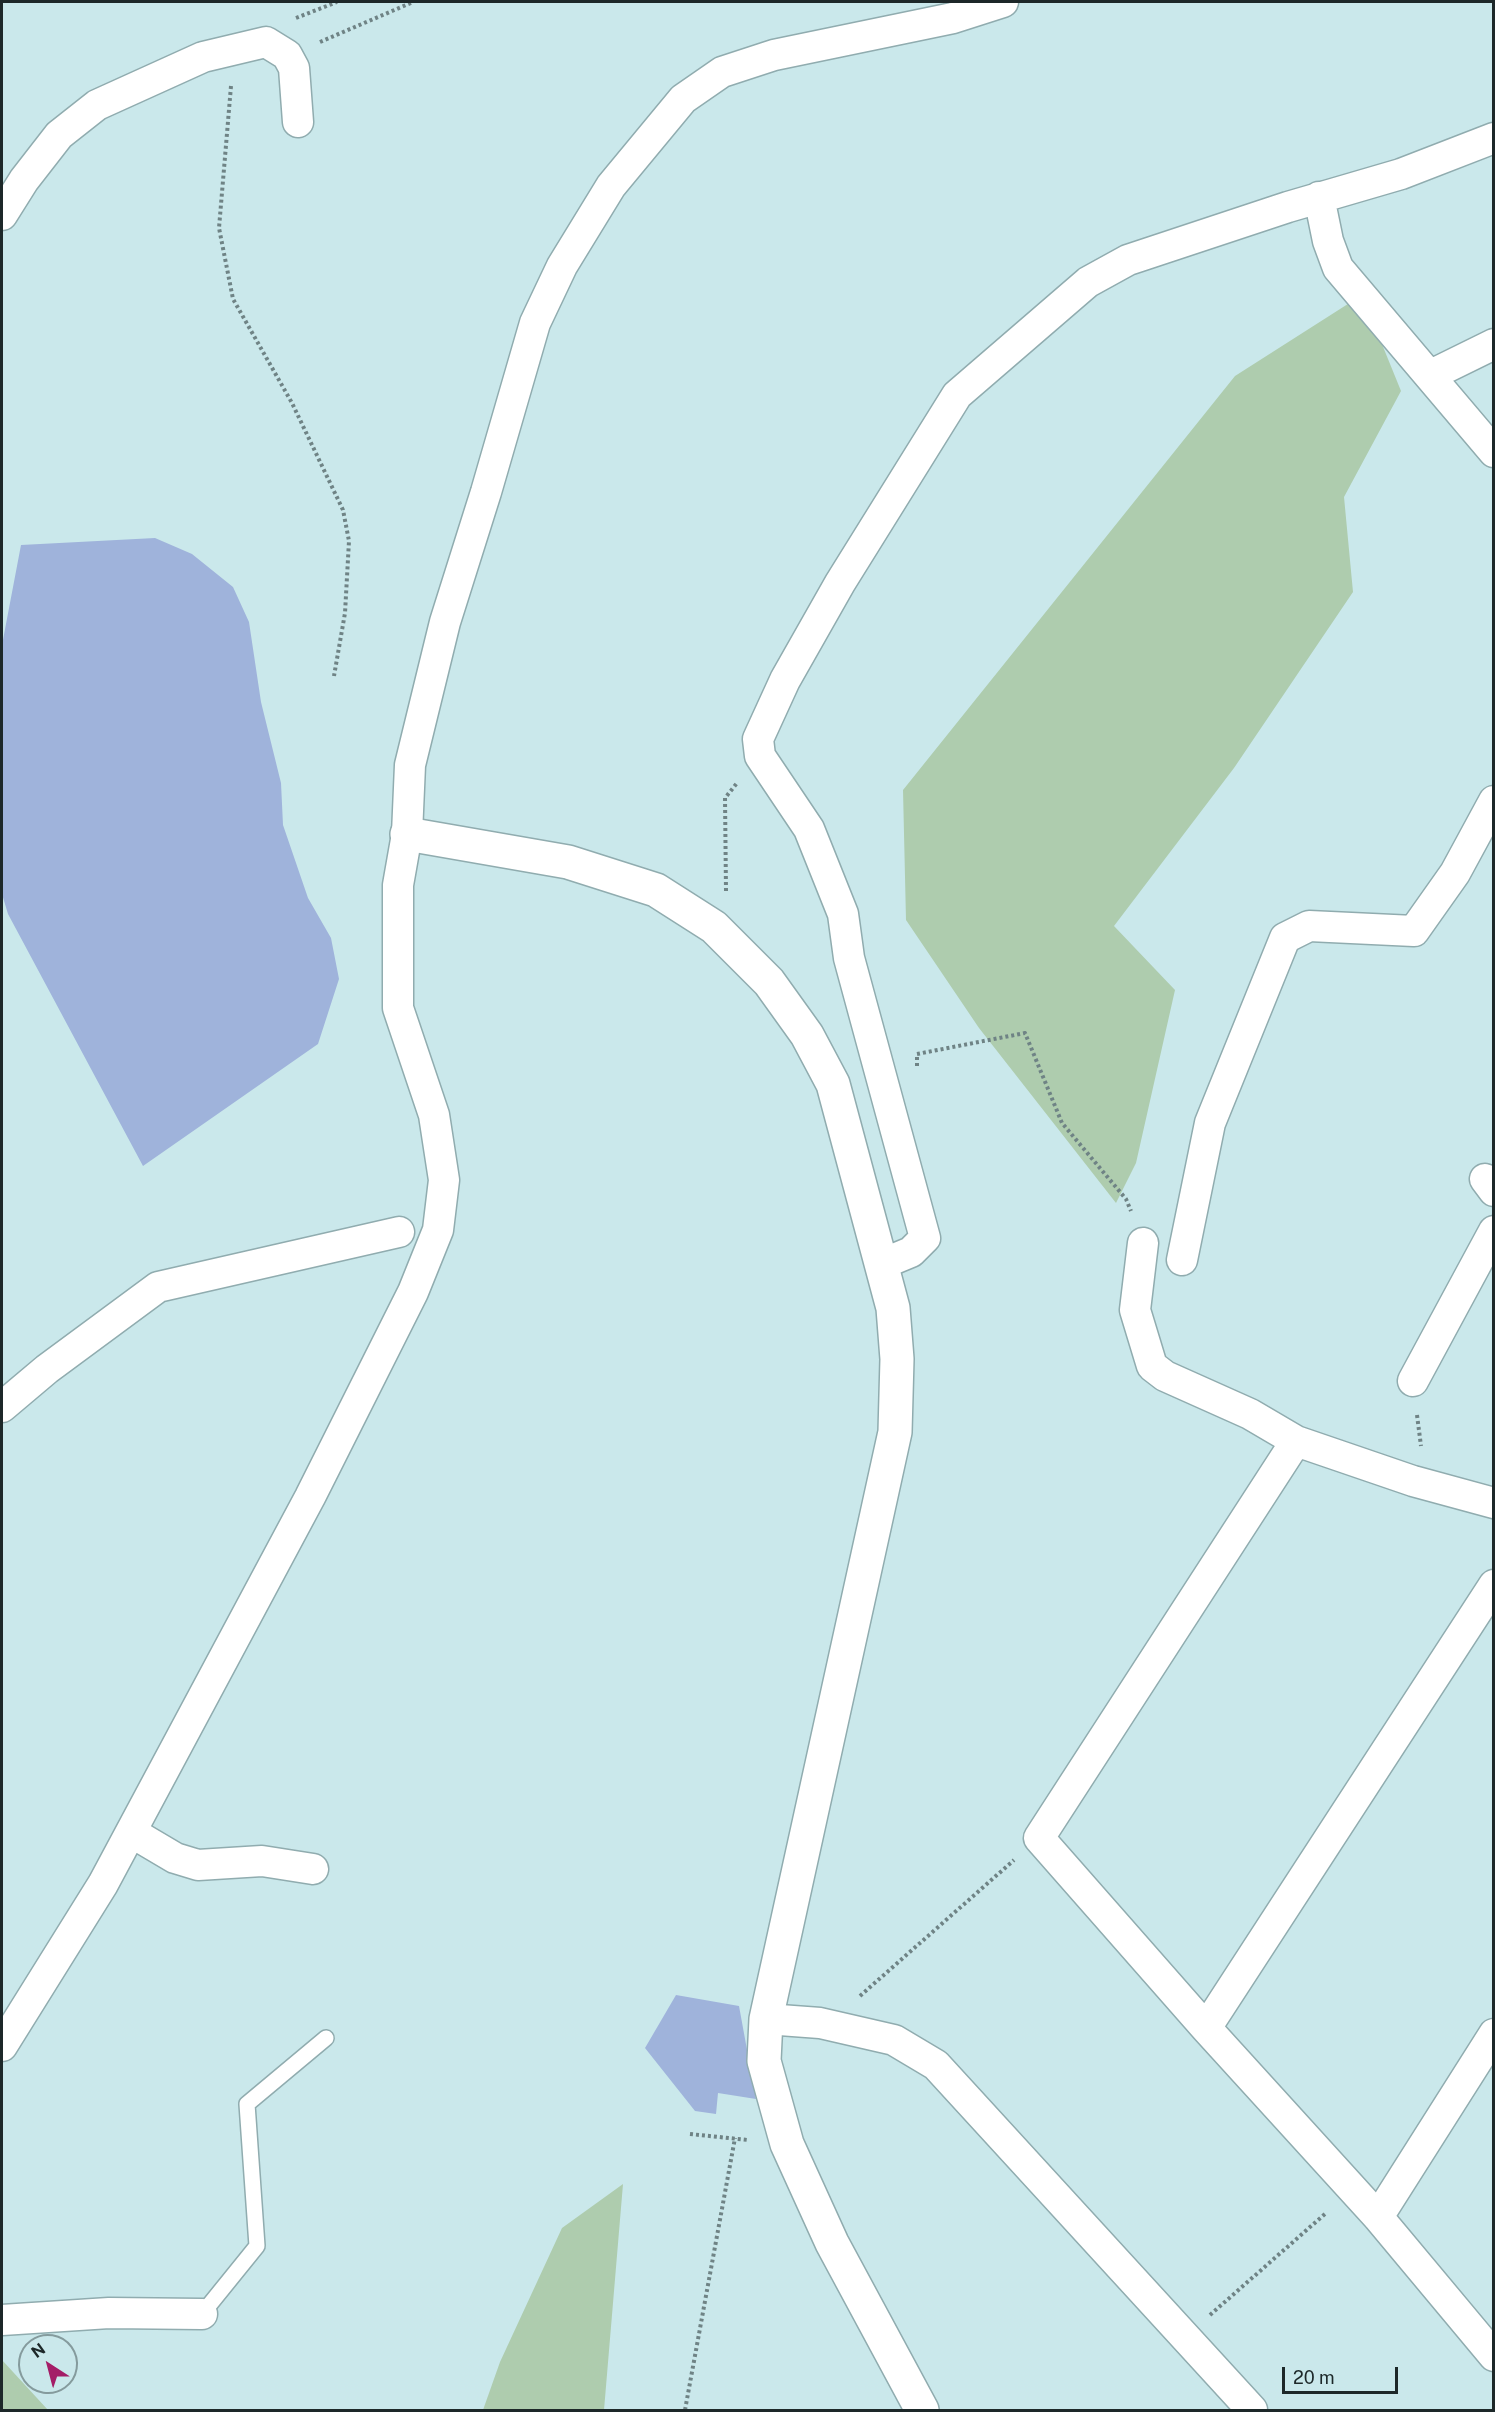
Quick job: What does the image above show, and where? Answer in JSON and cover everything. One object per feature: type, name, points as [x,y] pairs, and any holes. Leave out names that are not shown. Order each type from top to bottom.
[{"type":"street","points":[[2,2046],[103,1884],[310,1497],[414,1292],[438,1230],[444,1180],[434,1115],[398,1008],[398,885],[406,834],[410,765],[445,622],[535,323],[562,266],[611,186],[683,99],[722,72],[774,55],[953,18],[1003,2]]},
{"type":"street","points":[[2,214],[24,180],[59,135],[98,105],[203,57],[266,42],[286,55],[294,68],[298,122]]},
{"type":"street","points":[[882,1264],[911,1252],[925,1238],[849,958],[843,914],[809,829],[760,756],[758,739],[784,680],[840,583],[957,395],[1088,282],[1128,260],[1319,197],[1401,174],[1494,138]]},
{"type":"street","points":[[1319,197],[1328,241],[1338,268],[1494,452]]},
{"type":"street","points":[[1431,375],[1494,344]]},
{"type":"street","points":[[1182,1260],[1209,1123],[1285,938],[1309,926],[1414,931],[1455,873],[1494,801]]},
{"type":"street","points":[[406,834],[568,862],[656,890],[714,927],[769,982],[807,1035],[833,1084],[893,1308],[897,1359],[895,1432],[766,2019],[764,2061],[787,2144],[832,2242],[922,2410]]},
{"type":"street","points":[[1413,1381],[1494,1231]]},
{"type":"street","points":[[2,1407],[47,1369],[158,1287],[399,1232]]},
{"type":"street","points":[[1143,1243],[1136,1310],[1152,1366],[1165,1377],[1250,1414],[1296,1441],[1425,1485],[1494,1503]]},
{"type":"street","points":[[1296,1441],[1039,1838],[1206,2028],[1378,2217],[1494,2356]]},
{"type":"street","points":[[1206,2028],[1494,1585]]},
{"type":"street","points":[[131,1832],[175,1858],[198,1865],[262,1861],[313,1869]]},
{"type":"street","points":[[766,2019],[820,2023],[894,2040],[936,2065],[1252,2410]]},
{"type":"street","points":[[1378,2217],[1494,2034]]},
{"type":"street","points":[[2,2320],[110,2313],[201,2314]]},
{"type":"lane","points":[[201,2314],[257,2246],[246,2104],[326,2038]]},
{"type":"path","points":[[286,55],[413,2]]},
{"type":"path","points":[[236,49],[219,228],[232,299],[292,403],[343,510],[349,542],[345,613],[334,676]]},
{"type":"path","points":[[725,798],[727,939]]},
{"type":"path","points":[[889,1108],[916,1098],[917,1054],[1025,1033],[1062,1123],[1126,1199],[1143,1243]]},
{"type":"path","points":[[1413,1381],[1425,1485]]},
{"type":"path","points":[[839,2027],[863,1991],[1039,1838]]},
{"type":"path","points":[[690,2133],[787,2144]]},
{"type":"path","points":[[685,2410],[735,2138]]},
{"type":"path","points":[[1185,2337],[1353,2190]]},
{"type":"green space","points":[[1362,295],[1401,391],[1344,497],[1353,592],[1234,768],[1114,926],[1175,990],[1136,1163],[1116,1203],[979,1028],[906,920],[903,790],[1235,376]]},
{"type":"green space","points":[[623,2184],[604,2410],[483,2410],[500,2362],[562,2228]]},
{"type":"green space","points":[[2,2360],[18,2377],[18,2394],[33,2394],[48,2410],[2,2410]]},
{"type":"water","points":[[155,538],[192,554],[233,587],[249,622],[261,702],[281,783],[283,825],[308,898],[331,938],[339,979],[318,1044],[143,1166],[8,914],[2,894],[2,645],[21,545]]},
{"type":"water","points":[[676,1995],[739,2006],[756,2099],[718,2093],[716,2114],[695,2111],[645,2048]]}]
